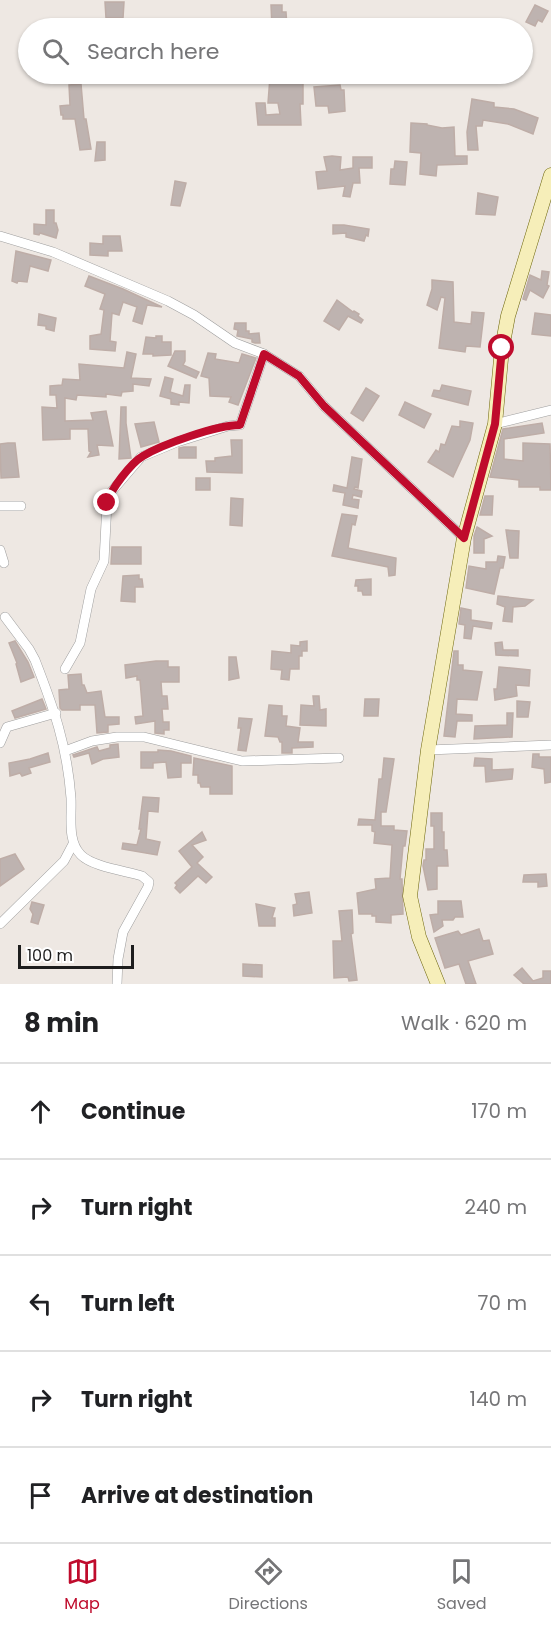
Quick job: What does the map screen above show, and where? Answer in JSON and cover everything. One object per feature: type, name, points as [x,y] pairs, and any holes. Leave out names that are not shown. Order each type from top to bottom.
[{"type":"main road","points":[[438,984],[419,938],[410,896],[428,750],[464,538],[495,424],[502,348],[508,316],[551,175]]},
{"type":"street","points":[[0,236],[53,252],[138,287],[194,315],[236,343],[264,354],[299,376],[324,406],[464,538]]},
{"type":"street","points":[[65,669],[80,643],[91,589],[104,561],[107,503],[112,491],[141,457],[177,441],[228,426],[240,425],[264,354]]},
{"type":"street","points":[[495,424],[551,410]]},
{"type":"street","points":[[0,506],[21,506]]},
{"type":"street","points":[[0,550],[4,563]]},
{"type":"street","points":[[0,924],[64,861],[72,844],[71,799],[65,751],[56,713],[29,649],[5,617]]},
{"type":"street","points":[[0,743],[7,727],[56,713]]},
{"type":"street","points":[[65,751],[92,741],[117,737],[144,737],[242,761],[339,758]]},
{"type":"street","points":[[428,750],[551,745]]},
{"type":"street","points":[[72,844],[85,858]]},
{"type":"street","points":[[64,861],[85,858],[142,876],[149,882],[123,932],[118,959],[117,984]]},
{"type":"building","points":[[105,2],[124,2],[123,18],[106,18]]},
{"type":"building","points":[[271,5],[282,5],[282,12],[286,12],[286,18],[272,18]]},
{"type":"building","points":[[535,5],[548,11],[542,22],[538,20],[535,26],[533,18],[528,18]]},
{"type":"building","points":[[81,84],[84,119],[86,119],[91,149],[80,150],[75,119],[63,119],[60,106],[70,105],[69,85]]},
{"type":"building","points":[[269,84],[303,84],[303,104],[300,104],[301,125],[258,125],[256,103],[265,103],[266,115],[280,114],[278,103],[268,103]]},
{"type":"building","points":[[340,85],[341,90],[344,90],[345,111],[329,113],[328,106],[316,106],[314,87]]},
{"type":"building","points":[[472,99],[494,103],[494,107],[514,109],[538,118],[533,134],[508,124],[483,120],[482,126],[476,126],[478,150],[468,150],[467,132]]},
{"type":"building","points":[[411,123],[442,128],[454,127],[455,156],[467,156],[467,164],[437,165],[436,176],[420,174],[421,153],[410,152]]},
{"type":"building","points":[[97,142],[105,142],[105,160],[95,161]]},
{"type":"building","points":[[324,157],[341,157],[340,170],[353,168],[353,157],[372,157],[372,168],[359,168],[360,183],[353,183],[350,197],[343,196],[345,186],[318,189],[316,172],[327,171]]},
{"type":"building","points":[[395,161],[407,162],[405,185],[390,184],[391,169],[394,169]]},
{"type":"building","points":[[175,181],[186,183],[180,206],[171,205]]},
{"type":"building","points":[[478,193],[498,197],[495,215],[476,214]]},
{"type":"building","points":[[46,210],[54,210],[54,223],[58,230],[56,238],[40,233],[39,235],[34,234],[34,224],[46,225]]},
{"type":"building","points":[[333,225],[369,229],[368,236],[366,235],[364,241],[346,237],[346,233],[333,234]]},
{"type":"building","points":[[103,236],[120,236],[122,251],[108,251],[108,256],[90,255],[90,243],[103,244]]},
{"type":"building","points":[[16,251],[51,260],[48,271],[30,266],[27,282],[12,281]]},
{"type":"building","points":[[542,271],[549,272],[547,285],[549,286],[543,298],[530,290],[526,300],[523,299],[530,275],[541,280]]},
{"type":"building","points":[[89,276],[162,307],[147,305],[142,324],[133,321],[137,307],[123,302],[119,315],[112,313],[110,341],[116,342],[115,351],[90,349],[90,336],[101,334],[104,310],[100,309],[105,294],[85,286]]},
{"type":"building","points":[[432,280],[453,282],[454,322],[471,324],[472,312],[484,313],[480,347],[466,346],[465,352],[439,348],[445,298],[441,297],[437,310],[427,305]]},
{"type":"building","points":[[337,300],[359,314],[358,316],[363,320],[361,323],[348,316],[339,330],[324,321]]},
{"type":"building","points":[[535,313],[551,315],[551,336],[532,334]]},
{"type":"building","points":[[39,314],[56,318],[54,331],[46,329],[46,326],[38,325]]},
{"type":"building","points":[[235,323],[246,323],[246,331],[249,331],[249,334],[259,333],[260,343],[237,336],[238,330],[234,329]]},
{"type":"building","points":[[156,336],[162,336],[162,342],[171,342],[171,355],[143,354],[146,337],[156,338]]},
{"type":"building","points":[[175,351],[185,351],[183,365],[199,372],[196,378],[168,366]]},
{"type":"building","points":[[127,352],[136,354],[131,378],[151,379],[149,386],[133,384],[133,391],[122,392],[121,396],[77,395],[76,400],[65,398],[65,421],[93,420],[91,413],[106,411],[113,446],[97,445],[99,455],[88,457],[91,452],[89,451],[88,429],[70,429],[70,439],[43,440],[42,407],[57,408],[56,395],[50,395],[50,386],[62,385],[63,379],[80,380],[79,364],[124,368]]},
{"type":"building","points":[[208,353],[216,354],[215,359],[239,363],[242,354],[256,358],[238,405],[229,402],[231,397],[210,396],[209,378],[201,376]]},
{"type":"building","points":[[165,377],[173,379],[170,392],[183,396],[185,385],[190,385],[189,403],[171,404],[171,399],[160,396]]},
{"type":"building","points":[[442,385],[471,391],[468,405],[432,396],[434,390],[440,391]]},
{"type":"building","points":[[366,388],[379,396],[363,421],[351,413]]},
{"type":"building","points":[[405,402],[431,414],[424,428],[399,415]]},
{"type":"building","points":[[121,407],[126,407],[131,458],[119,459]]},
{"type":"building","points":[[460,421],[473,423],[470,440],[453,477],[428,462],[436,450],[439,452],[441,444],[445,445],[452,426],[460,427]]},
{"type":"building","points":[[154,422],[159,442],[141,447],[135,424]]},
{"type":"building","points":[[542,423],[544,433],[504,439],[504,459],[523,461],[523,443],[550,444],[551,490],[540,490],[540,487],[519,487],[519,480],[490,477],[503,429]]},
{"type":"building","points":[[231,440],[242,440],[242,473],[207,472],[206,461],[232,456]]},
{"type":"building","points":[[15,443],[19,477],[1,478],[0,444]]},
{"type":"building","points":[[196,447],[196,458],[179,458],[179,448]]},
{"type":"building","points":[[352,457],[362,459],[358,488],[354,489],[362,491],[361,497],[353,495],[352,499],[359,500],[358,508],[343,505],[345,493],[333,491],[334,485],[347,488]]},
{"type":"building","points":[[196,478],[210,478],[210,490],[196,490]]},
{"type":"building","points":[[485,496],[493,496],[492,515],[480,515]]},
{"type":"building","points":[[231,498],[243,499],[242,526],[230,525]]},
{"type":"building","points":[[342,514],[357,516],[355,525],[352,524],[348,548],[396,558],[395,575],[389,576],[388,567],[332,556]]},
{"type":"building","points":[[477,527],[492,536],[484,539],[484,553],[474,553],[474,536]]},
{"type":"building","points":[[506,530],[519,531],[518,558],[510,558]]},
{"type":"building","points":[[112,547],[141,547],[141,564],[111,564]]},
{"type":"building","points":[[498,556],[505,557],[494,594],[466,588],[469,566],[486,569],[486,562],[497,562]]},
{"type":"building","points":[[139,575],[143,587],[135,587],[135,602],[121,601],[123,576]]},
{"type":"building","points":[[371,579],[371,595],[363,595],[362,591],[358,591],[358,586],[355,586],[356,580]]},
{"type":"building","points":[[498,596],[533,600],[525,606],[513,607],[512,622],[503,621],[505,607],[497,604]]},
{"type":"building","points":[[461,608],[471,610],[471,620],[492,623],[491,629],[473,626],[471,639],[464,638],[465,625],[459,624]]},
{"type":"building","points":[[15,641],[34,677],[21,682],[9,643]]},
{"type":"building","points":[[307,641],[307,651],[302,651],[302,656],[299,656],[299,669],[290,669],[289,680],[281,679],[282,670],[271,669],[272,651],[291,653],[291,645],[300,646],[300,642]]},
{"type":"building","points":[[502,642],[503,650],[518,650],[518,656],[496,655],[495,643]]},
{"type":"building","points":[[454,651],[458,651],[458,665],[463,665],[463,670],[482,672],[477,700],[457,699],[456,714],[472,715],[472,721],[457,721],[455,737],[444,736]]},
{"type":"building","points":[[229,657],[236,657],[239,678],[229,680]]},
{"type":"building","points":[[168,661],[168,667],[179,667],[179,682],[161,682],[162,696],[167,696],[168,709],[162,709],[163,722],[169,722],[169,730],[164,730],[164,734],[155,733],[155,721],[136,724],[135,717],[143,716],[140,680],[137,680],[137,676],[126,678],[125,665]]},
{"type":"building","points":[[499,667],[530,670],[529,686],[516,685],[517,696],[495,700],[494,689],[497,689]]},
{"type":"building","points":[[81,674],[82,685],[87,693],[101,691],[105,717],[119,717],[119,724],[108,725],[108,732],[97,733],[95,705],[80,705],[80,710],[60,708],[59,690],[69,689],[68,675]]},
{"type":"building","points":[[313,696],[319,696],[320,710],[326,709],[326,726],[300,725],[301,705],[314,706]]},
{"type":"building","points":[[42,699],[46,709],[15,718],[12,711]]},
{"type":"building","points":[[365,699],[379,699],[378,716],[364,716]]},
{"type":"building","points":[[517,701],[530,702],[528,717],[517,717]]},
{"type":"building","points":[[269,705],[282,706],[282,716],[287,716],[286,726],[300,728],[298,742],[313,742],[313,747],[292,748],[292,753],[282,753],[282,742],[278,737],[265,736]]},
{"type":"building","points":[[507,713],[513,713],[512,737],[474,739],[475,726],[507,725]]},
{"type":"building","points":[[239,718],[252,719],[246,751],[238,750],[241,728],[238,728]]},
{"type":"building","points":[[118,744],[119,757],[103,759],[92,764],[89,753],[74,757],[73,755],[97,747],[99,751],[110,748],[110,745]]},
{"type":"building","points":[[158,750],[191,756],[191,763],[181,763],[181,777],[168,778],[166,762],[153,763],[153,768],[141,768],[141,752],[158,752]]},
{"type":"building","points":[[48,753],[50,762],[29,768],[31,773],[10,776],[9,763]]},
{"type":"building","points":[[533,754],[539,754],[539,757],[551,757],[551,782],[545,783],[544,769],[532,767]]},
{"type":"building","points":[[194,758],[232,766],[232,794],[210,794],[210,787],[201,787],[198,783],[198,775],[193,775]]},
{"type":"building","points":[[384,758],[394,759],[386,812],[381,812],[381,826],[394,826],[394,830],[407,831],[400,879],[402,879],[403,914],[391,915],[391,923],[376,922],[376,916],[372,914],[359,914],[357,893],[376,889],[375,879],[390,878],[392,845],[374,843],[375,832],[372,831],[372,825],[358,825],[359,819],[375,820],[379,779],[382,779]]},
{"type":"building","points":[[475,758],[492,759],[492,770],[513,769],[512,779],[486,782],[485,766],[474,766]]},
{"type":"building","points":[[143,797],[159,798],[158,812],[148,811],[146,839],[160,842],[157,855],[122,849],[123,843],[137,845],[141,829],[139,829]]},
{"type":"building","points":[[431,813],[442,813],[444,850],[447,850],[448,866],[437,866],[437,889],[428,890],[423,866],[426,860],[426,849],[434,849],[434,826],[431,826]]},
{"type":"building","points":[[202,832],[206,840],[192,845],[203,857],[197,863],[212,877],[206,883],[198,876],[180,893],[175,888],[177,885],[175,883],[192,867],[179,851]]},
{"type":"building","points":[[15,854],[24,869],[0,886],[0,859]]},
{"type":"building","points":[[546,874],[547,886],[538,887],[538,882],[523,882],[524,875]]},
{"type":"building","points":[[309,892],[312,913],[294,916],[293,905],[297,904],[295,894]]},
{"type":"building","points":[[438,901],[461,901],[463,917],[442,920],[443,926],[434,932],[430,915],[438,914]]},
{"type":"building","points":[[32,902],[44,905],[38,924],[31,922]]},
{"type":"building","points":[[256,904],[275,908],[272,918],[275,918],[275,926],[259,926]]},
{"type":"building","points":[[352,910],[353,933],[351,934],[357,980],[349,981],[348,977],[334,978],[333,941],[342,941],[339,911]]},
{"type":"building","points":[[479,929],[483,941],[489,940],[493,954],[468,961],[476,984],[466,984],[459,964],[445,968],[435,938],[458,931],[461,935]]},
{"type":"building","points":[[243,964],[262,965],[262,977],[243,976]]},
{"type":"building","points":[[522,968],[533,981],[543,978],[543,971],[551,971],[551,984],[524,984],[514,975]]},
{"type":"route","points":[[107,503],[112,491],[141,457],[177,441],[228,426],[240,425],[264,354],[299,376],[324,406],[464,538],[495,424],[502,348]]}]
